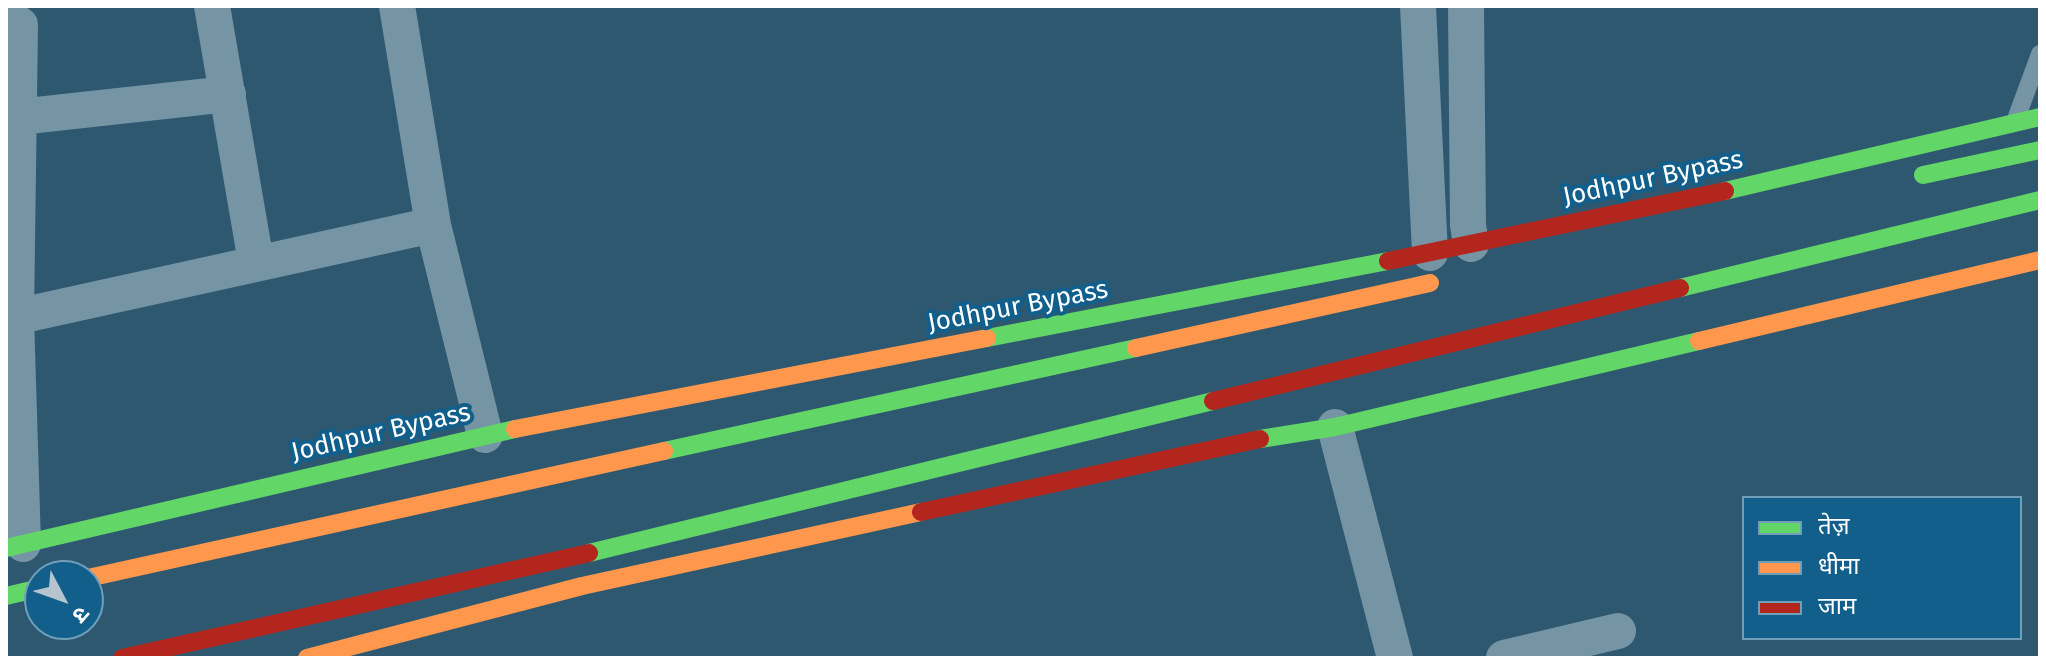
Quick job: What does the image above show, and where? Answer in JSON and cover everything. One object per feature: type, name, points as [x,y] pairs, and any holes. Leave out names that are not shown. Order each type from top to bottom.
[{"type":"highway","name":"Jodhpur Bypass","points":[[14,546],[485,435],[1439,266],[1471,244],[1734,189],[2040,117]]},
{"type":"highway","points":[[1900,180],[2040,150]]},
{"type":"highway","points":[[122,658],[524,569],[2040,200]]},
{"type":"highway","points":[[307,658],[582,586],[1229,444],[1335,427],[2040,260]]},
{"type":"highway","points":[[104,574],[1439,266]]},
{"type":"street","points":[[212,6],[256,262]]},
{"type":"street","points":[[397,6],[433,225],[485,435]]},
{"type":"street","points":[[1418,6],[1439,266]]},
{"type":"street","points":[[1466,6],[1467,199],[1471,244]]},
{"type":"street","points":[[6,15],[20,25],[19,117],[12,154],[14,546]]},
{"type":"street","points":[[19,117],[228,94]]},
{"type":"street","points":[[11,318],[433,225]]},
{"type":"street","points":[[1335,427],[1395,658]]},
{"type":"street","points":[[1504,658],[1618,631],[1607,658]]},
{"type":"lane","points":[[2014,123],[2040,54]]},
{"type":"traffic: fast","points":[[1725,191],[2040,117]]},
{"type":"traffic: fast","points":[[1923,175],[2040,150]]},
{"type":"traffic: fast","points":[[1680,288],[2040,200]]},
{"type":"traffic: fast","points":[[987,338],[1388,261]]},
{"type":"traffic: fast","points":[[1260,439],[1335,427],[1699,341]]},
{"type":"traffic: fast","points":[[664,451],[1136,348]]},
{"type":"traffic: fast","points":[[589,553],[1213,401]]},
{"type":"traffic: fast","points":[[6,548],[515,429]]},
{"type":"traffic: fast","points":[[6,596],[24,592]]},
{"type":"traffic: slow","points":[[1699,341],[2040,260]]},
{"type":"traffic: slow","points":[[1136,348],[1430,283]]},
{"type":"traffic: slow","points":[[515,429],[987,338]]},
{"type":"traffic: slow","points":[[104,574],[664,451]]},
{"type":"traffic: slow","points":[[307,658],[582,586],[921,512]]},
{"type":"traffic: jam","points":[[1388,261],[1725,191]]},
{"type":"traffic: jam","points":[[1213,401],[1680,288]]},
{"type":"traffic: jam","points":[[921,512],[1260,439]]},
{"type":"traffic: jam","points":[[122,658],[589,553]]}]
